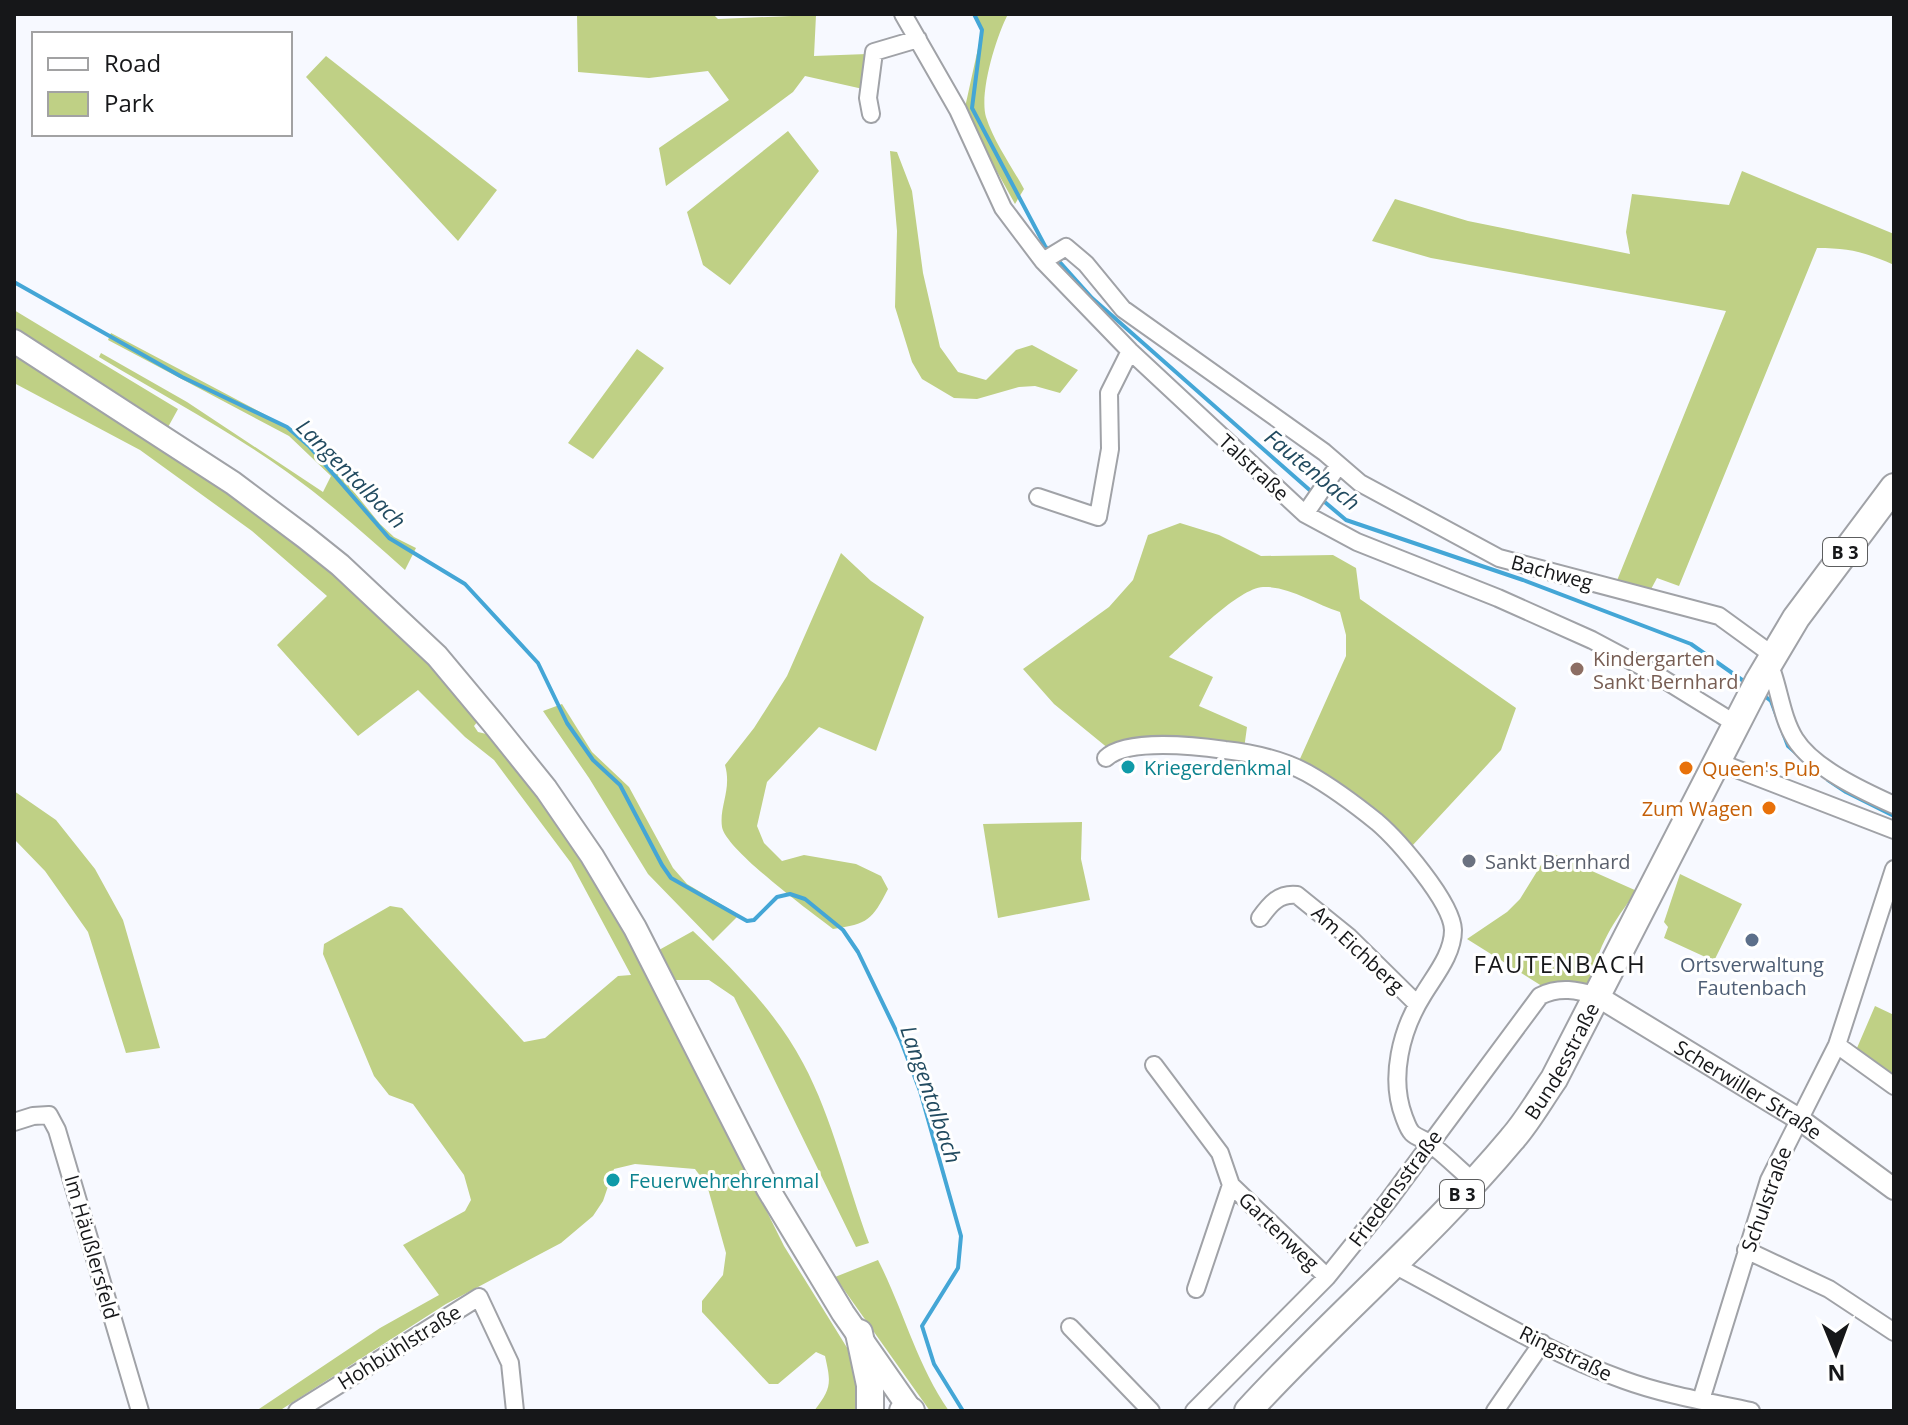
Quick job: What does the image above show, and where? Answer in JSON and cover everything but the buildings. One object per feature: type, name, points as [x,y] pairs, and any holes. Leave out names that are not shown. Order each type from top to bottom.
[{"type":"main road","points":[[14,341],[220,474],[305,537],[373,595],[447,667],[546,789],[592,856],[635,928],[768,1189],[843,1313],[908,1410]]},
{"type":"main road","name":"Bundesstraße","points":[[1248,1411],[1291,1364],[1474,1182],[1514,1137],[1554,1079],[1762,676],[1796,618],[1894,487]]},
{"type":"main road","points":[[859,1333],[870,1385],[870,1411]]},
{"type":"street","name":"Talstraße","points":[[903,14],[958,110],[1003,208],[1043,261],[1130,351],[1305,514],[1357,542],[1433,571],[1592,640],[1652,672],[1736,724]]},
{"type":"street","points":[[871,114],[868,98],[874,52],[918,39]]},
{"type":"street","name":"Bachweg","points":[[1043,261],[1066,247],[1086,264],[1123,309],[1324,452],[1360,483],[1499,558],[1719,616],[1762,676]]},
{"type":"street","points":[[1038,497],[1098,517],[1110,449],[1109,393],[1130,351]]},
{"type":"street","points":[[1305,514],[1338,466]]},
{"type":"street","points":[[1762,676],[1773,674],[1788,724],[1804,750],[1853,784],[1894,805]]},
{"type":"street","name":"Am Eichberg","points":[[1106,758],[1124,748],[1169,746],[1251,753],[1306,773],[1378,823],[1437,891],[1452,923],[1450,951],[1417,1004],[1397,1064],[1399,1102],[1410,1132],[1429,1143],[1474,1182]]},
{"type":"street","points":[[1718,760],[1894,830]]},
{"type":"street","name":"Schulstraße","points":[[1701,1400],[1769,1180],[1837,1045],[1894,869]]},
{"type":"street","name":"Am Eichberg","points":[[1260,918],[1271,902],[1287,894],[1297,895],[1349,937],[1417,1004]]},
{"type":"street","name":"Friedensstraße","points":[[1194,1411],[1327,1277],[1388,1201],[1540,996],[1551,991],[1578,990],[1597,996]]},
{"type":"street","name":"Scherwiller Straße","points":[[1597,996],[1799,1119],[1894,1189]]},
{"type":"street","points":[[1837,1045],[1894,1086]]},
{"type":"street","name":"Gartenweg","points":[[1154,1065],[1220,1153],[1231,1185],[1327,1277]]},
{"type":"street","name":"Im Häußlersfeld","points":[[15,1118],[49,1115],[57,1130],[140,1411]]},
{"type":"street","name":"Gartenweg","points":[[1196,1289],[1231,1185]]},
{"type":"street","points":[[1746,1250],[1829,1289],[1894,1332]]},
{"type":"street","name":"Ringstraße","points":[[1392,1264],[1542,1343],[1627,1382],[1751,1411]]},
{"type":"street","name":"Hohbühlstraße","points":[[297,1411],[479,1297],[510,1363],[515,1411]]},
{"type":"street","points":[[1070,1327],[1151,1411]]},
{"type":"street","points":[[1495,1411],[1542,1343]]},
{"type":"green space","points":[[577,14],[713,14],[718,19],[816,15],[814,56],[867,54],[863,89],[805,76],[793,92],[666,186],[659,148],[729,100],[708,71],[649,78],[578,72]]},
{"type":"green space","points":[[974,14],[1008,14],[990,65],[984,107],[994,136],[1024,189],[1015,204],[964,112],[982,30]]},
{"type":"green space","points":[[326,56],[497,190],[458,241],[306,77]]},
{"type":"green space","points":[[788,131],[819,171],[730,285],[703,265],[687,212]]},
{"type":"green space","points":[[890,151],[897,152],[912,191],[923,273],[940,347],[958,372],[986,380],[1016,350],[1032,345],[1078,370],[1060,393],[1035,386],[1019,387],[977,399],[954,398],[922,379],[912,362],[895,307],[897,231]]},
{"type":"green space","points":[[1742,171],[1894,234],[1894,265],[1857,252],[1817,248],[1679,586],[1657,578],[1650,591],[1616,583],[1726,311],[1431,258],[1372,241],[1395,199],[1468,221],[1630,254],[1626,232],[1632,194],[1729,205]]},
{"type":"green space","points":[[14,310],[178,409],[167,429],[14,332]]},
{"type":"green space","points":[[111,333],[294,430],[346,482],[380,524],[394,537],[416,548],[405,570],[333,507],[287,472],[99,357],[101,353],[187,402],[323,492],[331,476],[289,436],[108,340]]},
{"type":"green space","points":[[637,349],[664,368],[593,459],[568,443]]},
{"type":"green space","points":[[14,353],[236,497],[341,577],[442,674],[478,721],[474,726],[478,732],[495,736],[580,854],[654,984],[784,1246],[859,1367],[864,1411],[814,1411],[828,1385],[825,1356],[816,1352],[778,1384],[769,1384],[702,1312],[702,1301],[723,1275],[726,1253],[707,1185],[695,1169],[635,1164],[614,1169],[603,1201],[593,1216],[561,1243],[446,1304],[279,1411],[256,1411],[380,1328],[439,1295],[403,1245],[465,1211],[471,1200],[464,1175],[413,1104],[389,1095],[374,1076],[323,954],[324,944],[390,906],[402,908],[524,1042],[545,1038],[618,976],[631,975],[571,863],[494,760],[465,737],[418,690],[358,736],[277,645],[327,596],[252,531],[140,450],[14,383]]},
{"type":"green space","points":[[1180,523],[1219,535],[1261,556],[1333,555],[1356,568],[1360,599],[1516,708],[1501,750],[1412,846],[1299,761],[1346,656],[1346,635],[1340,612],[1282,589],[1263,587],[1241,596],[1214,616],[1169,657],[1213,677],[1199,706],[1247,727],[1244,749],[1109,749],[1054,704],[1023,669],[1109,607],[1133,580],[1148,535]]},
{"type":"green space","points":[[841,553],[871,581],[924,617],[876,751],[819,727],[767,782],[757,826],[764,843],[782,861],[804,855],[856,864],[881,876],[888,889],[868,919],[833,929],[771,881],[738,850],[727,837],[722,819],[727,782],[725,765],[754,728],[787,676]]},
{"type":"green space","points":[[562,704],[592,752],[629,787],[673,868],[687,884],[739,915],[713,941],[648,874],[543,711]]},
{"type":"green space","points":[[14,791],[56,820],[95,869],[123,920],[160,1048],[126,1053],[88,932],[45,871],[14,839]]},
{"type":"green space","points":[[1082,822],[1081,859],[1090,900],[998,918],[983,824]]},
{"type":"green space","points":[[1549,852],[1637,891],[1607,935],[1589,985],[1545,988],[1467,939],[1507,912],[1520,899]]},
{"type":"green space","points":[[1680,874],[1742,904],[1714,961],[1664,938],[1668,927],[1664,922]]},
{"type":"green space","points":[[693,931],[767,1009],[803,1063],[831,1129],[869,1243],[856,1247],[734,997],[709,980],[673,980],[659,950]]},
{"type":"green space","points":[[1875,1006],[1894,1015],[1894,1076],[1857,1048]]},
{"type":"green space","points":[[878,1260],[919,1356],[949,1411],[930,1411],[835,1277]]},
{"type":"waterway","name":"Fautenbach","points":[[974,14],[982,30],[972,108],[1051,253]]},
{"type":"waterway","name":"Fautenbach","points":[[1057,259],[1092,298],[1313,493]]},
{"type":"waterway","name":"Langentalbach","points":[[14,282],[182,377],[287,427],[309,446],[389,538],[465,584],[538,663],[567,723],[593,760],[620,785],[671,878],[747,921],[754,920],[777,897],[790,894],[805,899],[843,930],[858,952],[901,1041],[920,1091],[961,1236],[958,1268],[922,1326],[934,1364],[963,1411]]},
{"type":"waterway","name":"Fautenbach","points":[[1320,498],[1346,520],[1523,580],[1691,644],[1745,682]]},
{"type":"waterway","name":"Fautenbach","points":[[1762,694],[1771,701],[1788,746],[1821,775]]},
{"type":"waterway","name":"Fautenbach","points":[[1828,780],[1894,816]]},
{"type":"place","name":"Kindergarten Sankt Bernhard","points":[[1577,669]]},
{"type":"place","name":"Kriegerdenkmal","points":[[1128,767]]},
{"type":"place","name":"Queen's Pub","points":[[1686,768]]},
{"type":"place","name":"Zum Wagen","points":[[1769,808]]},
{"type":"place","name":"Sankt Bernhard","points":[[1469,861]]},
{"type":"place","name":"Ortsverwaltung Fautenbach","points":[[1752,940]]},
{"type":"place","name":"Feuerwehrehrenmal","points":[[613,1180]]},
{"type":"district","name":"FAUTENBACH","points":[[1560,963]]}]
